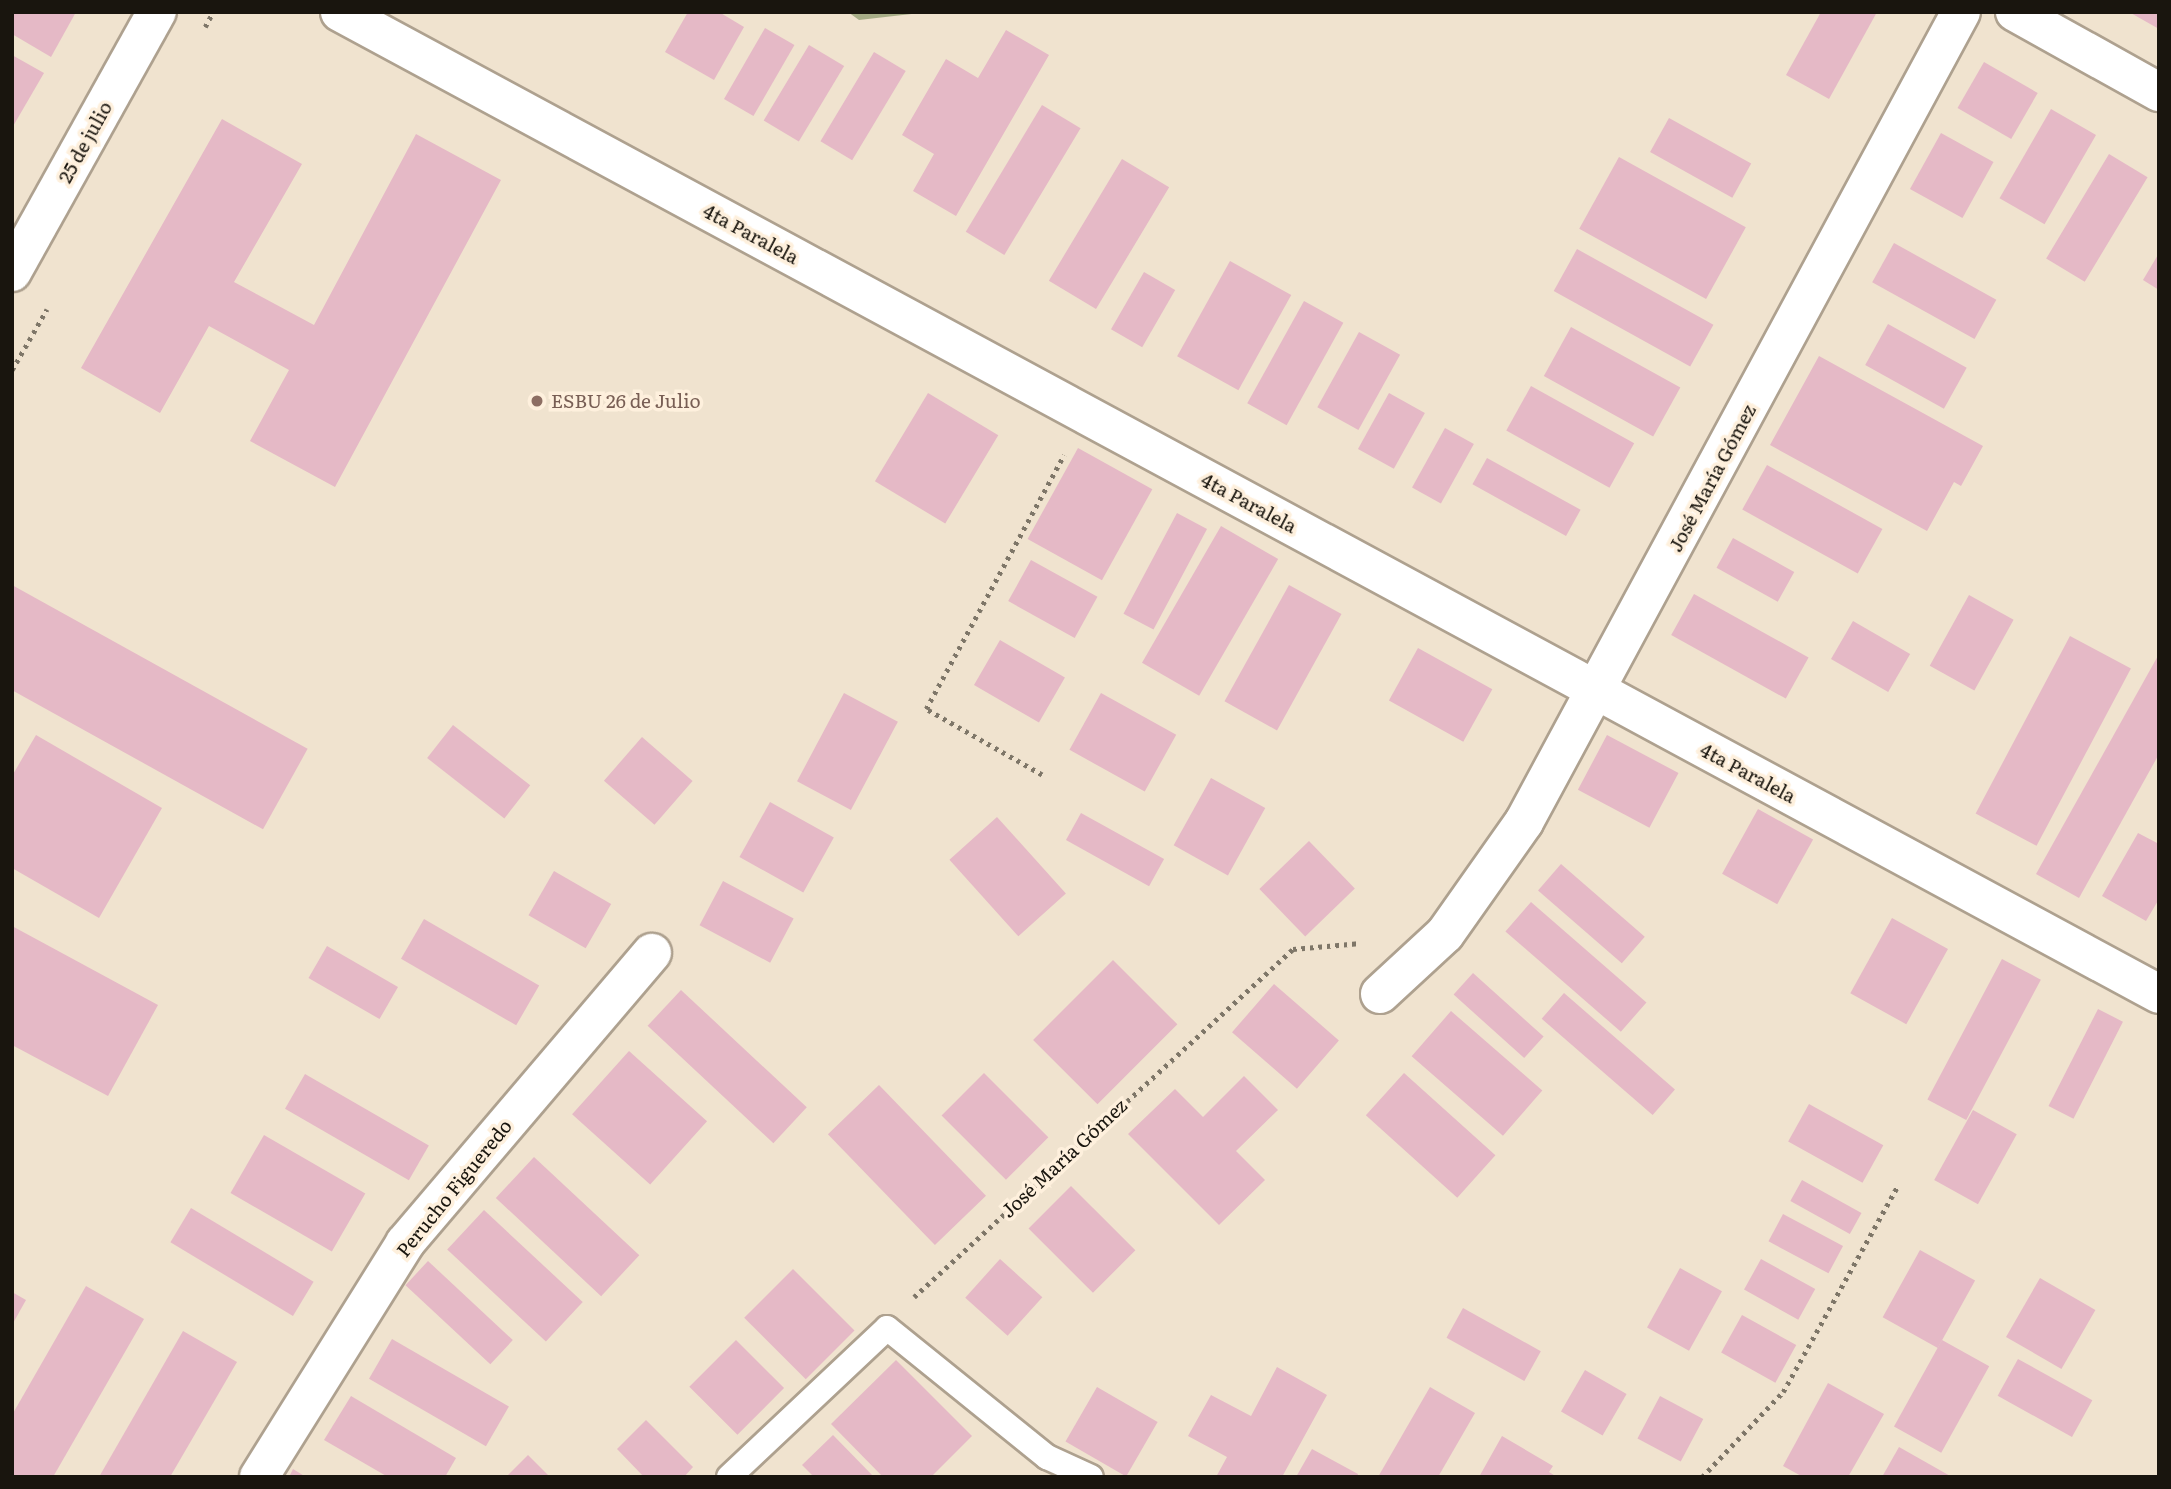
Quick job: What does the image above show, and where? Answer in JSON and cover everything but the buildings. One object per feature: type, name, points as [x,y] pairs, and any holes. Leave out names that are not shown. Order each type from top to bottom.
[{"type":"street","name":"25 de julio","points":[[12,272],[158,12]]},
{"type":"street","name":"4ta Paralela","points":[[340,12],[2159,994]]},
{"type":"street","name":"José María Gómez","points":[[1380,994],[1445,934],[1524,822],[1597,692],[1961,12]]},
{"type":"street","points":[[2015,12],[2159,92]]},
{"type":"street","name":"Perucho Figueredo","points":[[259,1477],[405,1243],[652,953]]},
{"type":"lane","points":[[729,1477],[887,1328],[1047,1457],[1091,1477]]},
{"type":"path","points":[[1042,775],[926,709],[1086,415]]},
{"type":"path","name":"José María Gómez","points":[[887,1328],[911,1300],[1293,950],[1445,934]]},
{"type":"path","points":[[1702,1477],[1783,1392],[1898,1185]]},
{"type":"green space","points":[[848,12],[929,12],[859,20]]},
{"type":"place","name":"ESBU 26 de Julio","points":[[537,401]]}]
